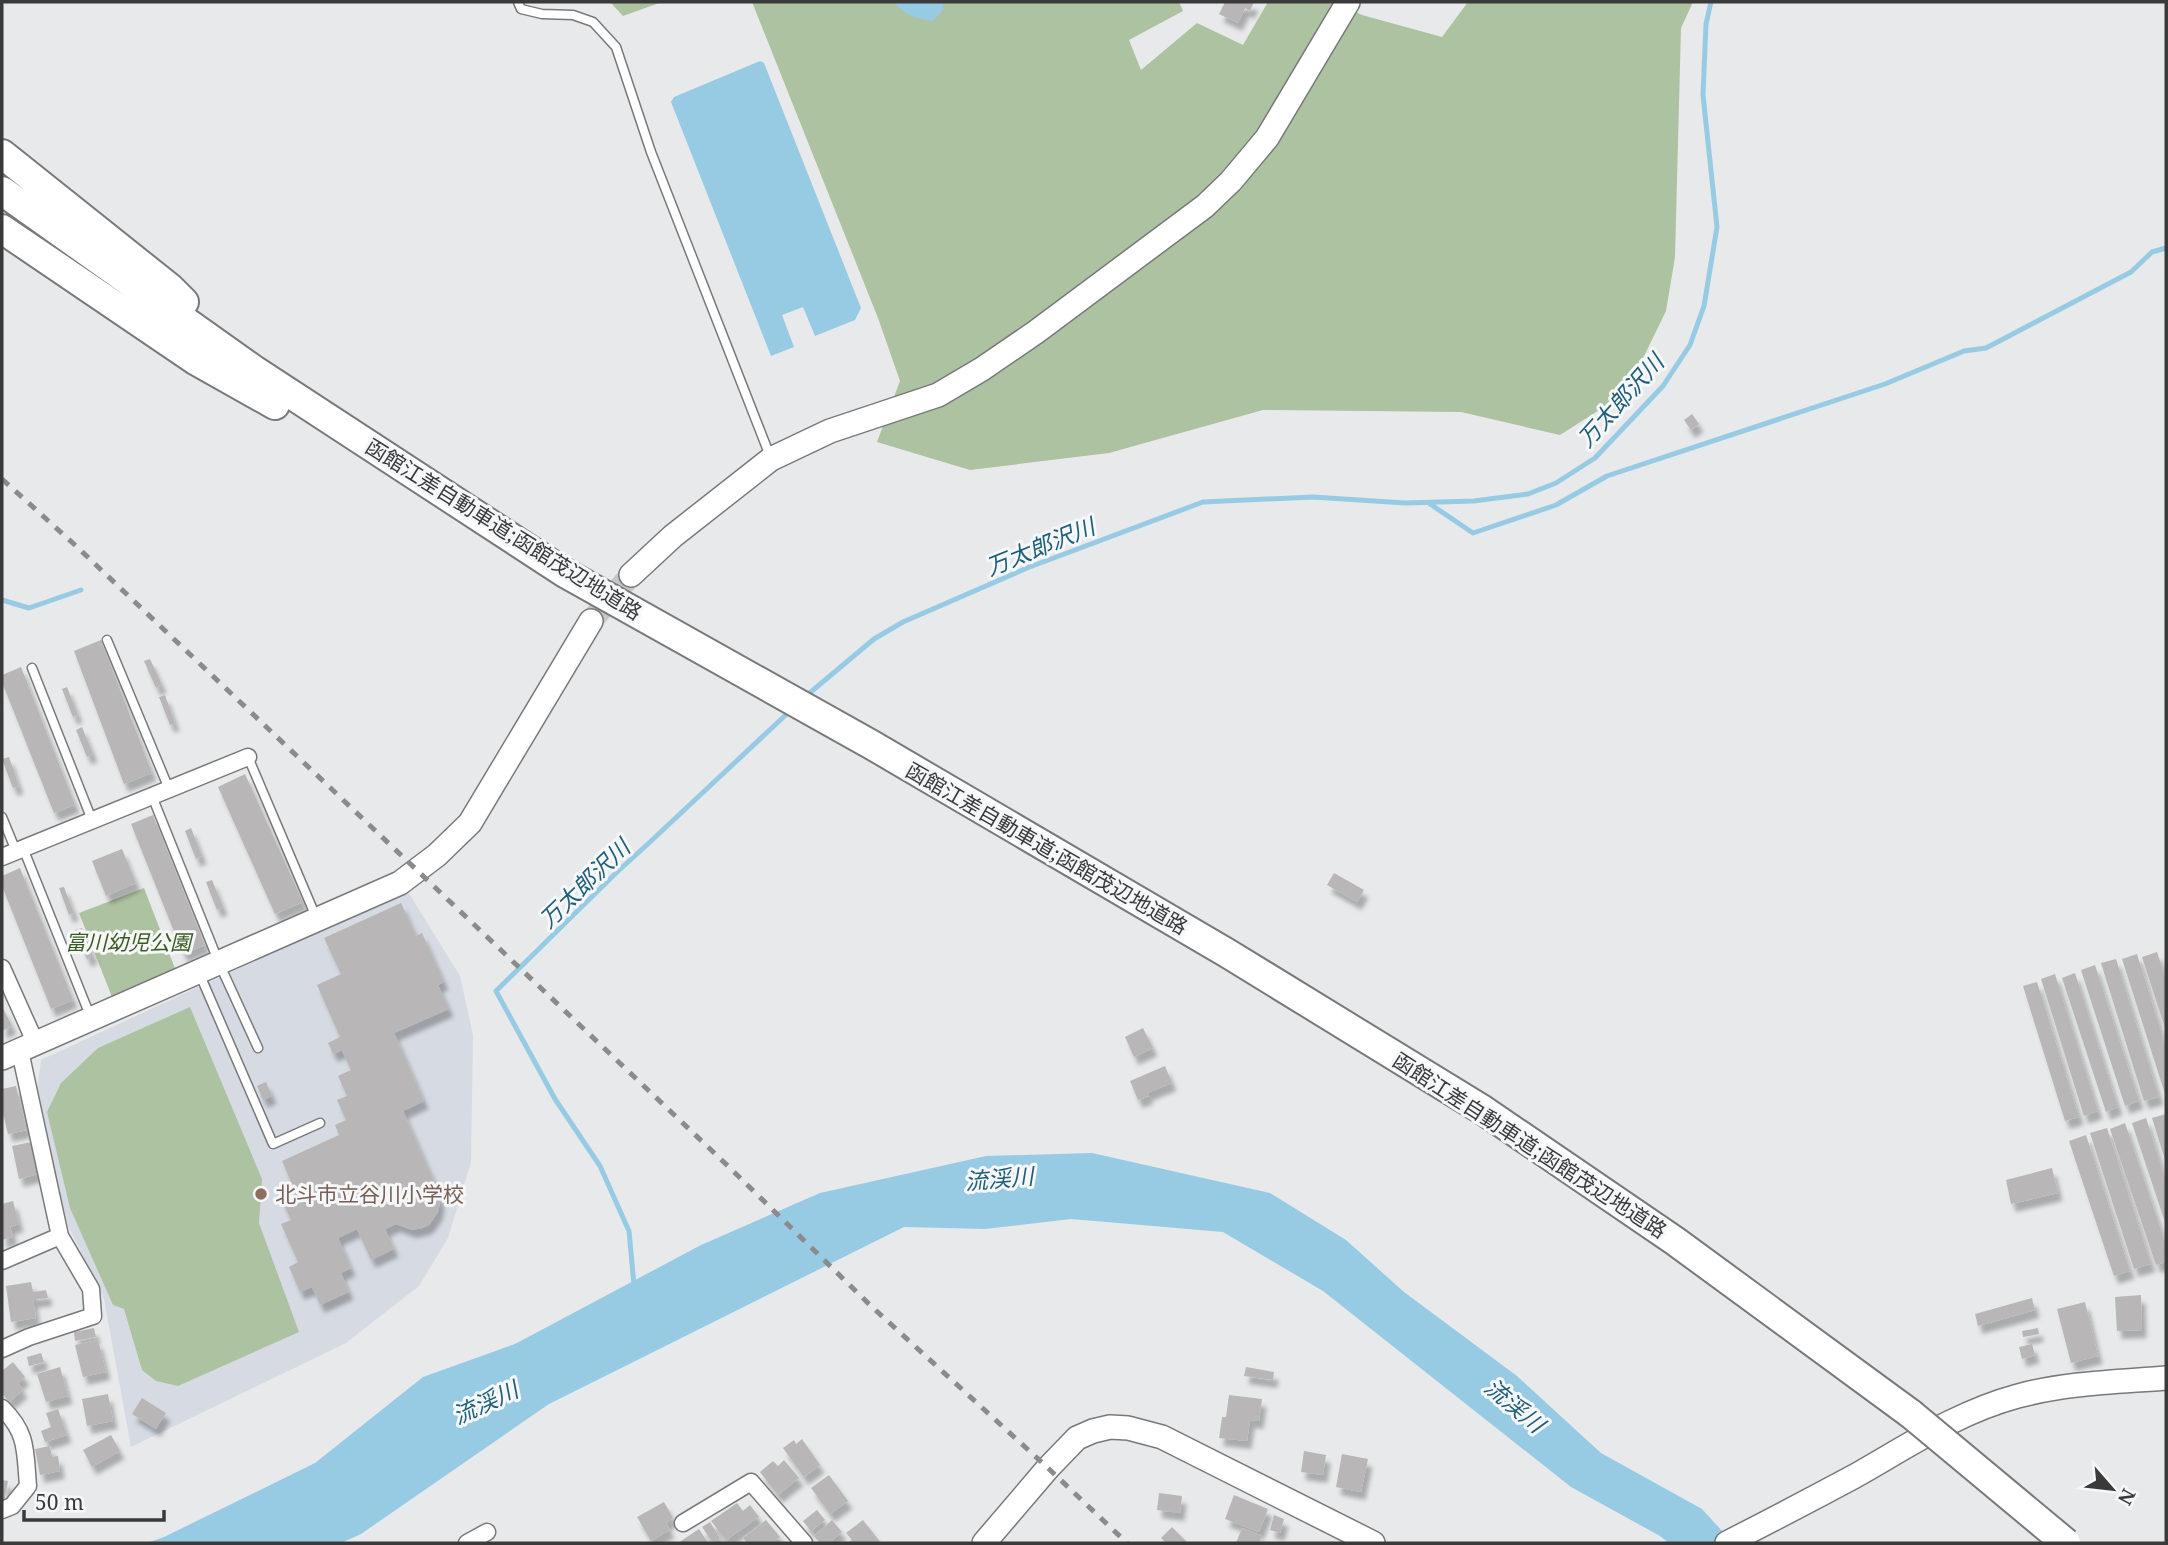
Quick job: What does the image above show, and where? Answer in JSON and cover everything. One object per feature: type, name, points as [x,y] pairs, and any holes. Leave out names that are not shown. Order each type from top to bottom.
[{"type":"highway","points":[[2,154],[170,288],[254,370]]},
{"type":"highway","name":"函館江差自動車道;函館茂辺地道路","points":[[2,191],[254,370],[565,573],[872,745],[1227,953],[1483,1110],[1675,1241],[1911,1414],[2066,1543]]},
{"type":"highway","points":[[2,229],[195,360],[518,542]]},
{"type":"street","points":[[631,575],[673,536],[771,459],[830,431],[938,395],[1036,332],[1205,206],[1231,181],[1267,138],[1348,2]]},
{"type":"street","points":[[19,1051],[400,883],[437,855],[470,823],[591,621]]},
{"type":"street","points":[[13,852],[248,757]]},
{"type":"street","points":[[2,968],[60,1236],[91,1289],[93,1316],[2,1349]]},
{"type":"street","points":[[2,1261],[60,1236]]},
{"type":"street","points":[[1727,1543],[1801,1505],[1915,1439],[1987,1405],[2064,1385],[2166,1378]]},
{"type":"street","points":[[2,1408],[14,1420],[23,1437],[28,1486],[12,1506],[2,1510]]},
{"type":"street","points":[[984,1543],[1071,1443],[1093,1431],[1110,1427],[1128,1428],[1162,1437],[1373,1543]]},
{"type":"street","points":[[683,1523],[751,1482],[804,1543]]},
{"type":"street","points":[[467,1543],[487,1532]]},
{"type":"lane","points":[[518,2],[522,9],[542,14],[573,15],[593,22],[616,47],[651,152],[771,459]]},
{"type":"lane","points":[[107,640],[169,789]]},
{"type":"lane","points":[[32,668],[92,820]]},
{"type":"lane","points":[[248,757],[317,919]]},
{"type":"lane","points":[[152,796],[209,967],[273,1144],[320,1123]]},
{"type":"lane","points":[[2,817],[13,852],[91,1020]]},
{"type":"lane","points":[[209,967],[258,1048]]},
{"type":"shaded area","name":"北斗市立谷川小学校","points":[[407,890],[460,976],[473,1035],[471,1162],[448,1238],[419,1286],[346,1343],[131,1447],[104,1299],[68,1226],[36,1098],[41,1060]]},
{"type":"green space","points":[[610,2],[662,2],[623,16]]},
{"type":"green space","points":[[752,2],[1179,2],[1183,11],[1129,40],[1141,70],[1197,23],[1243,45],[1268,2],[1337,2],[1362,15],[1442,37],[1468,2],[1693,2],[1681,28],[1675,257],[1666,311],[1626,393],[1560,435],[1461,412],[1263,410],[1109,453],[970,470],[877,442],[900,381],[878,318]]},
{"type":"green space","name":"富川幼児公園","points":[[144,888],[176,971],[112,997],[79,913]]},
{"type":"green space","points":[[190,1007],[262,1179],[259,1223],[299,1332],[178,1386],[156,1381],[142,1370],[124,1309],[113,1305],[70,1208],[47,1112],[61,1083],[98,1048]]},
{"type":"water","points":[[894,2],[943,2],[943,10],[933,21],[916,18]]},
{"type":"water","points":[[760,61],[764,63],[861,308],[855,320],[815,336],[803,307],[782,315],[794,347],[771,356],[671,102],[674,97]]},
{"type":"water","name":"流渓川","points":[[1092,1153],[1270,1193],[1346,1240],[1404,1292],[1517,1376],[1601,1453],[1702,1509],[1733,1543],[1669,1543],[1571,1487],[1323,1291],[1223,1232],[1071,1219],[985,1229],[904,1227],[549,1404],[361,1534],[341,1543],[147,1543],[315,1463],[423,1377],[515,1344],[701,1245],[820,1193],[986,1156]]},
{"type":"building","points":[[1225,2],[1254,2],[1250,11],[1245,8],[1238,23],[1219,14]]},
{"type":"building","points":[[1692,414],[1699,424],[1691,430],[1684,420]]},
{"type":"building","points":[[101,640],[152,773],[124,784],[74,651]]},
{"type":"building","points":[[150,659],[162,685],[156,688],[144,661]]},
{"type":"building","points":[[21,667],[75,805],[54,813],[2,682],[2,675]]},
{"type":"building","points":[[67,687],[78,715],[73,717],[62,689]]},
{"type":"building","points":[[165,695],[175,723],[170,725],[159,697]]},
{"type":"building","points":[[82,727],[93,754],[87,757],[76,730]]},
{"type":"building","points":[[9,757],[19,786],[13,788],[2,759]]},
{"type":"building","points":[[245,774],[303,902],[275,914],[218,787]]},
{"type":"building","points":[[153,815],[205,945],[183,954],[131,824]]},
{"type":"building","points":[[191,828],[202,856],[196,859],[185,831]]},
{"type":"building","points":[[122,849],[136,883],[106,896],[92,861]]},
{"type":"building","points":[[20,868],[73,1000],[51,1009],[2,886],[2,876]]},
{"type":"building","points":[[1334,873],[1364,890],[1357,902],[1327,885]]},
{"type":"building","points":[[212,880],[223,907],[217,910],[206,882]]},
{"type":"building","points":[[64,887],[74,913],[69,915],[59,888]]},
{"type":"building","points":[[401,903],[416,936],[422,933],[444,982],[438,985],[449,1009],[394,1033],[424,1101],[403,1111],[435,1184],[425,1189],[428,1196],[438,1192],[438,1212],[429,1225],[422,1228],[412,1230],[396,1224],[385,1229],[394,1249],[371,1260],[357,1229],[338,1238],[351,1268],[341,1273],[349,1292],[320,1305],[312,1287],[300,1292],[289,1267],[298,1262],[281,1224],[291,1220],[281,1199],[296,1193],[282,1161],[339,1135],[335,1125],[346,1120],[337,1100],[347,1096],[338,1076],[351,1070],[342,1050],[333,1054],[328,1043],[340,1037],[317,985],[341,974],[324,938]]},
{"type":"building","points":[[82,928],[93,956],[87,959],[75,930]]},
{"type":"building","points":[[2157,952],[2166,980],[2166,1031],[2142,957]]},
{"type":"building","points":[[2137,954],[2166,1048],[2166,1097],[2122,959]]},
{"type":"building","points":[[2116,959],[2159,1097],[2144,1101],[2101,963]]},
{"type":"building","points":[[2095,965],[2139,1101],[2125,1106],[2081,970]]},
{"type":"building","points":[[2075,973],[2118,1107],[2106,1112],[2062,978]]},
{"type":"building","points":[[2055,974],[2098,1111],[2084,1116],[2041,979]]},
{"type":"building","points":[[2037,982],[2079,1117],[2065,1121],[2023,986]]},
{"type":"building","points":[[2,1006],[12,1026],[2,1031]]},
{"type":"building","points":[[1143,1028],[1153,1048],[1134,1057],[1125,1037]]},
{"type":"building","points":[[1165,1066],[1172,1083],[1147,1093],[1149,1096],[1138,1100],[1130,1081]]},
{"type":"building","points":[[266,1082],[272,1096],[263,1100],[257,1086]]},
{"type":"building","points":[[16,1086],[27,1130],[8,1134],[2,1109],[2,1089]]},
{"type":"building","points":[[2166,1114],[2166,1163],[2152,1118]]},
{"type":"building","points":[[2146,1118],[2166,1181],[2166,1225],[2132,1123]]},
{"type":"building","points":[[2125,1123],[2166,1245],[2166,1262],[2156,1265],[2110,1129]]},
{"type":"building","points":[[2107,1128],[2151,1264],[2134,1269],[2090,1133]]},
{"type":"building","points":[[2086,1135],[2130,1271],[2114,1276],[2069,1141]]},
{"type":"building","points":[[31,1142],[38,1174],[19,1179],[12,1146]]},
{"type":"building","points":[[2052,1168],[2058,1193],[2011,1204],[2006,1180]]},
{"type":"building","points":[[13,1201],[19,1224],[10,1227],[13,1237],[2,1240],[2,1204]]},
{"type":"building","points":[[31,1282],[33,1292],[46,1290],[48,1298],[33,1300],[36,1318],[11,1322],[6,1286]]},
{"type":"building","points":[[2141,1295],[2142,1330],[2117,1331],[2115,1297]]},
{"type":"building","points":[[2032,1298],[2035,1310],[1978,1326],[1975,1314]]},
{"type":"building","points":[[2085,1302],[2098,1356],[2071,1363],[2057,1309]]},
{"type":"building","points":[[94,1328],[96,1337],[75,1341],[74,1332]]},
{"type":"building","points":[[2038,1328],[2039,1334],[2023,1337],[2022,1331]]},
{"type":"building","points":[[98,1340],[106,1372],[83,1377],[75,1345]]},
{"type":"building","points":[[2032,1344],[2035,1355],[2022,1359],[2019,1347]]},
{"type":"building","points":[[41,1353],[44,1362],[29,1366],[27,1357]]},
{"type":"building","points":[[13,1362],[25,1377],[18,1383],[23,1390],[9,1402],[2,1393],[2,1371]]},
{"type":"building","points":[[60,1367],[68,1396],[46,1402],[37,1374]]},
{"type":"building","points":[[1246,1367],[1274,1372],[1273,1380],[1244,1376]]},
{"type":"building","points":[[108,1394],[113,1421],[87,1426],[82,1399]]},
{"type":"building","points":[[1229,1395],[1262,1399],[1259,1421],[1250,1420],[1247,1441],[1219,1438]]},
{"type":"building","points":[[142,1398],[166,1413],[156,1429],[132,1414]]},
{"type":"building","points":[[58,1409],[67,1435],[45,1442],[41,1431],[51,1427],[46,1413]]},
{"type":"building","points":[[111,1435],[120,1451],[92,1467],[83,1450]]},
{"type":"building","points":[[802,1439],[820,1465],[804,1477],[783,1448],[794,1440],[796,1444]]},
{"type":"building","points":[[50,1446],[52,1457],[58,1456],[60,1471],[40,1475],[35,1449]]},
{"type":"building","points":[[1304,1451],[1326,1455],[1323,1475],[1301,1472]]},
{"type":"building","points":[[1342,1454],[1368,1459],[1361,1492],[1336,1487]]},
{"type":"building","points":[[784,1460],[799,1478],[778,1495],[760,1472],[773,1461],[778,1466]]},
{"type":"building","points":[[829,1475],[848,1501],[830,1514],[811,1488]]},
{"type":"building","points":[[2,1480],[8,1481],[3,1508],[2,1508]]},
{"type":"building","points":[[1159,1493],[1182,1496],[1180,1513],[1157,1510]]},
{"type":"building","points":[[1234,1495],[1268,1509],[1259,1532],[1225,1519]]},
{"type":"building","points":[[664,1502],[673,1518],[666,1523],[670,1530],[651,1541],[637,1517]]},
{"type":"building","points":[[737,1503],[743,1511],[750,1505],[759,1517],[726,1540],[711,1521]]},
{"type":"building","points":[[817,1510],[825,1520],[811,1531],[803,1521]]},
{"type":"building","points":[[1274,1515],[1284,1519],[1280,1533],[1270,1530]]},
{"type":"building","points":[[766,1520],[780,1537],[772,1543],[747,1543],[743,1538]]},
{"type":"building","points":[[832,1520],[842,1532],[829,1543],[820,1543],[814,1536]]},
{"type":"building","points":[[863,1520],[881,1543],[847,1543],[852,1540],[846,1533]]},
{"type":"building","points":[[710,1522],[720,1538],[713,1543],[702,1527]]},
{"type":"building","points":[[1172,1527],[1188,1543],[1166,1543],[1161,1538]]},
{"type":"building","points":[[1242,1528],[1262,1536],[1259,1543],[1236,1543]]},
{"type":"building","points":[[699,1529],[708,1543],[678,1543]]},
{"type":"waterway","name":"万太郎沢川","points":[[806,696],[874,639],[903,622],[1027,568],[1203,502],[1313,497],[1405,503],[1474,501],[1528,494],[1556,483],[1595,458],[1663,386],[1690,345],[1704,306],[1717,227],[1703,95],[1706,24],[1711,2]]},
{"type":"waterway","points":[[1430,504],[1473,533],[1556,505],[1607,476],[1885,384],[1964,351],[1986,348],[2131,272],[2152,252],[2166,248]]},
{"type":"waterway","points":[[2,600],[29,608],[81,590]]},
{"type":"waterway","name":"万太郎沢川","points":[[634,1285],[629,1231],[600,1166],[555,1099],[496,991],[617,872],[791,710]]},
{"type":"tunnel","points":[[591,621],[631,575]]},
{"type":"railway","points":[[2,479],[75,545],[729,1167],[871,1306],[1127,1543]]},
{"type":"place","name":"北斗市立谷川小学校","points":[[261,1194]]}]
